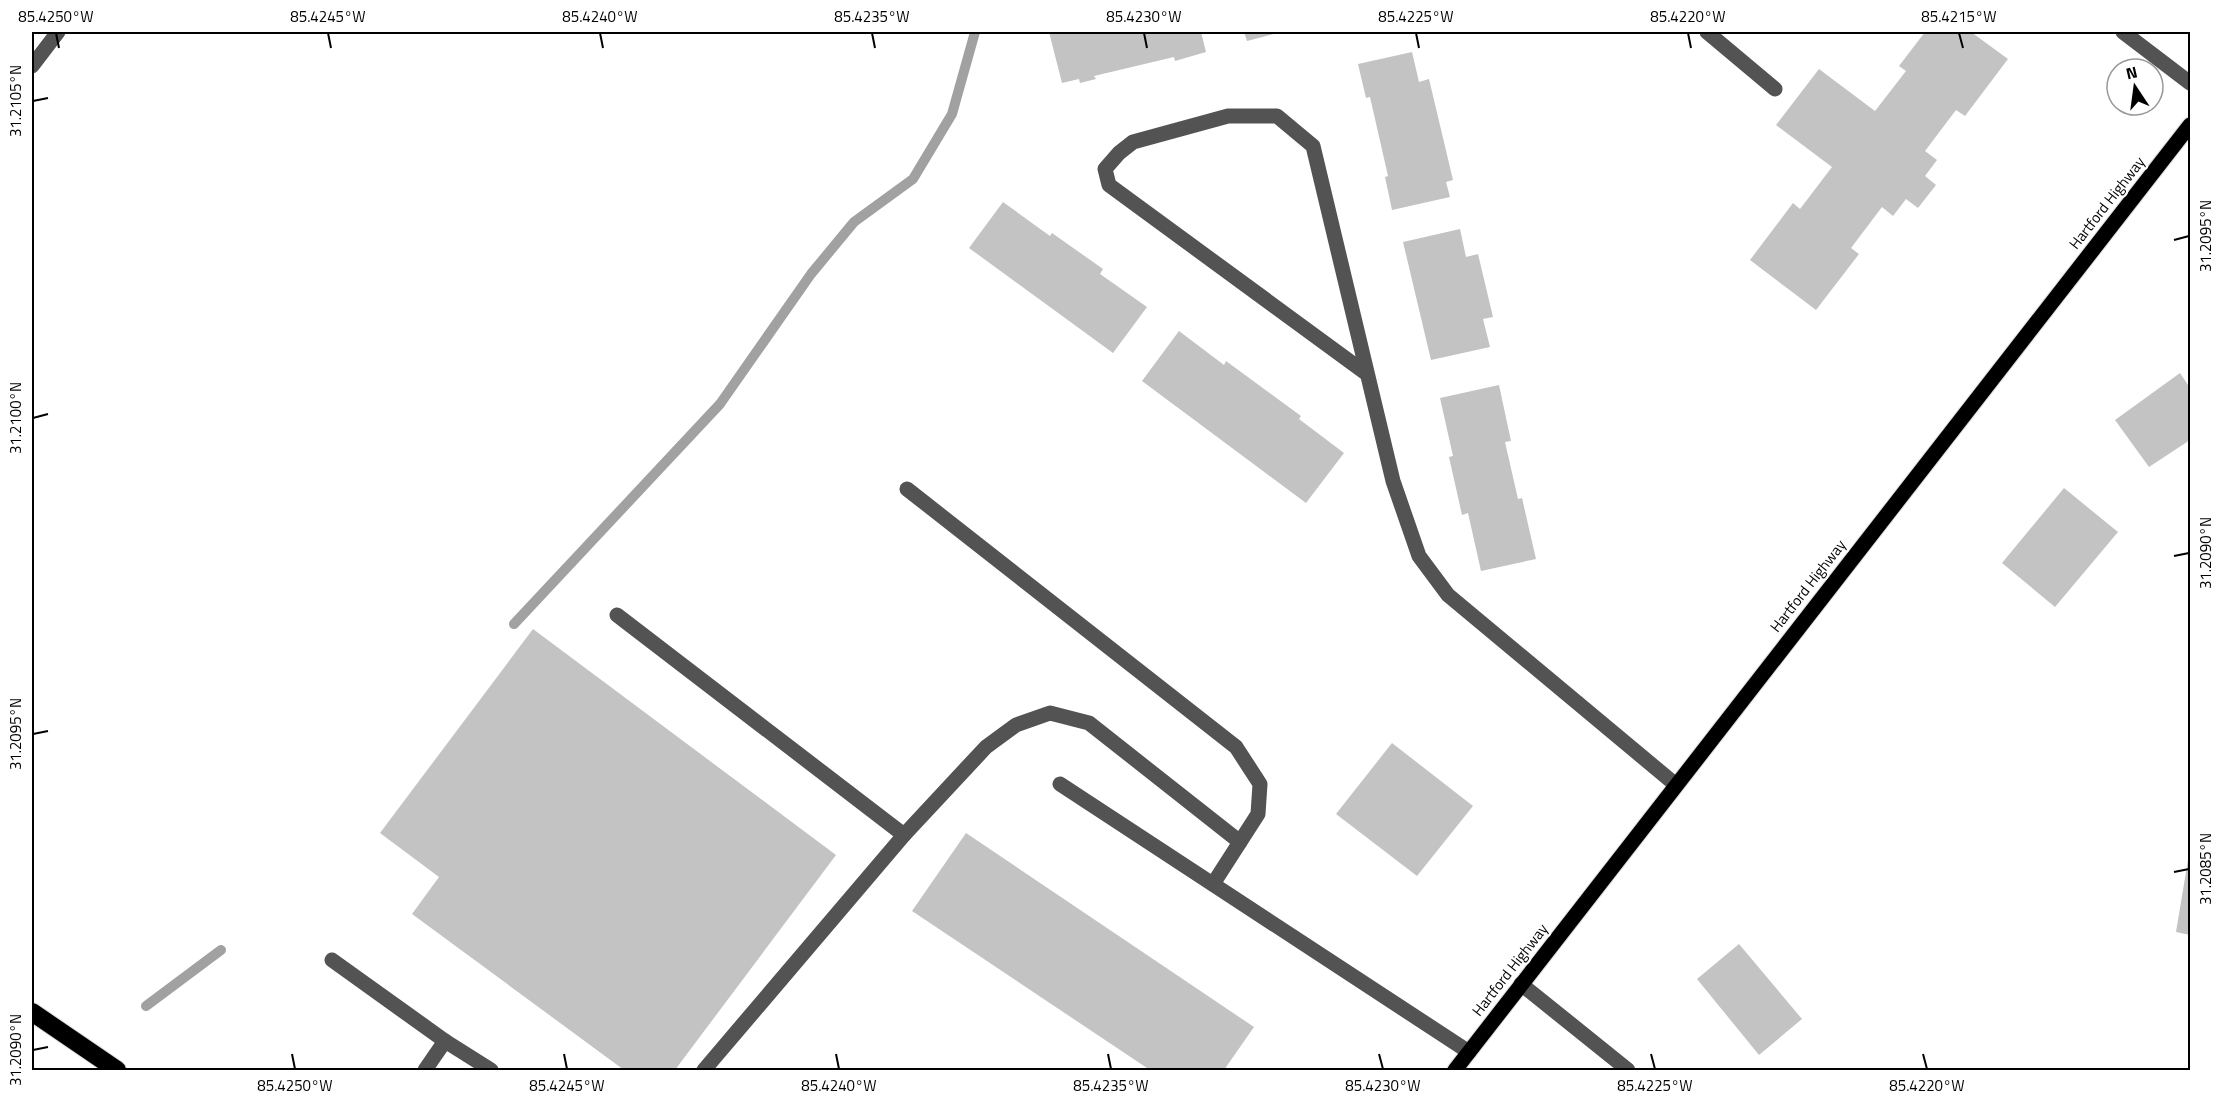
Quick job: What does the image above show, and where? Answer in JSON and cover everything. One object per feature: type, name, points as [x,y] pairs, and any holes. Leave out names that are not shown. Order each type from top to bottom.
[{"type":"highway","points":[[32,1012],[117,1071]]},
{"type":"main road","name":"Hartford Highway","points":[[1455,1071],[2190,125]]},
{"type":"street","points":[[32,66],[58,32]]},
{"type":"street","points":[[1707,32],[1775,89]]},
{"type":"street","points":[[2123,32],[2190,82]]},
{"type":"street","points":[[1367,374],[1109,185],[1105,169],[1133,142],[1228,116],[1277,116],[1313,146],[1393,481],[1419,556],[1448,595],[1676,785]]},
{"type":"street","points":[[907,489],[1236,747],[1260,784],[1258,814],[1213,884]]},
{"type":"street","points":[[617,615],[904,835]]},
{"type":"street","points":[[704,1071],[904,835],[986,747],[1016,725],[1050,713],[1089,723],[1240,842]]},
{"type":"street","points":[[1060,783],[1469,1052]]},
{"type":"street","points":[[332,960],[491,1071]]},
{"type":"street","points":[[1521,984],[1628,1071]]},
{"type":"street","points":[[425,1071],[445,1041]]},
{"type":"building","points":[[1049,32],[1201,32],[1206,52],[1175,61],[1174,57],[1094,76],[1096,79],[1080,83],[1079,79],[1062,83]]},
{"type":"building","points":[[1244,32],[1281,32],[1247,41]]},
{"type":"building","points":[[1925,32],[1971,32],[2008,59],[1965,116],[1956,110],[1925,151],[1937,160],[1925,176],[1936,185],[1918,208],[1906,199],[1893,216],[1882,207],[1851,248],[1859,254],[1816,310],[1750,260],[1793,203],[1800,209],[1832,167],[1776,125],[1819,69],[1875,111],[1906,71],[1899,66]]},
{"type":"building","points":[[1412,52],[1419,82],[1429,79],[1453,180],[1446,182],[1450,197],[1392,210],[1385,177],[1388,176],[1370,97],[1366,98],[1358,64]]},
{"type":"building","points":[[1003,202],[1050,236],[1052,233],[1103,269],[1100,274],[1147,307],[1113,353],[969,248]]},
{"type":"building","points":[[1460,229],[1466,257],[1478,254],[1493,317],[1483,319],[1490,347],[1431,360],[1403,242]]},
{"type":"building","points":[[1179,331],[1224,365],[1226,361],[1301,416],[1299,419],[1344,453],[1306,503],[1142,381]]},
{"type":"building","points":[[2180,373],[2190,388],[2190,440],[2149,467],[2115,420]]},
{"type":"building","points":[[1499,385],[1511,441],[1505,442],[1518,499],[1522,498],[1536,559],[1481,571],[1468,513],[1462,515],[1449,457],[1453,456],[1440,398]]},
{"type":"building","points":[[2064,488],[2118,532],[2055,607],[2002,563]]},
{"type":"building","points":[[533,629],[836,855],[675,1070],[624,1070],[412,914],[439,877],[380,833]]},
{"type":"building","points":[[1392,743],[1473,806],[1417,876],[1336,814]]},
{"type":"building","points":[[966,833],[1254,1027],[1224,1070],[1150,1070],[912,911]]},
{"type":"building","points":[[2190,854],[2190,935],[2176,932]]},
{"type":"building","points":[[1739,944],[1802,1019],[1759,1055],[1697,979]]},
{"type":"waterway","points":[[514,624],[720,404],[811,274],[854,222],[913,179],[952,114],[975,32]]},
{"type":"waterway","points":[[146,1006],[221,950]]}]
